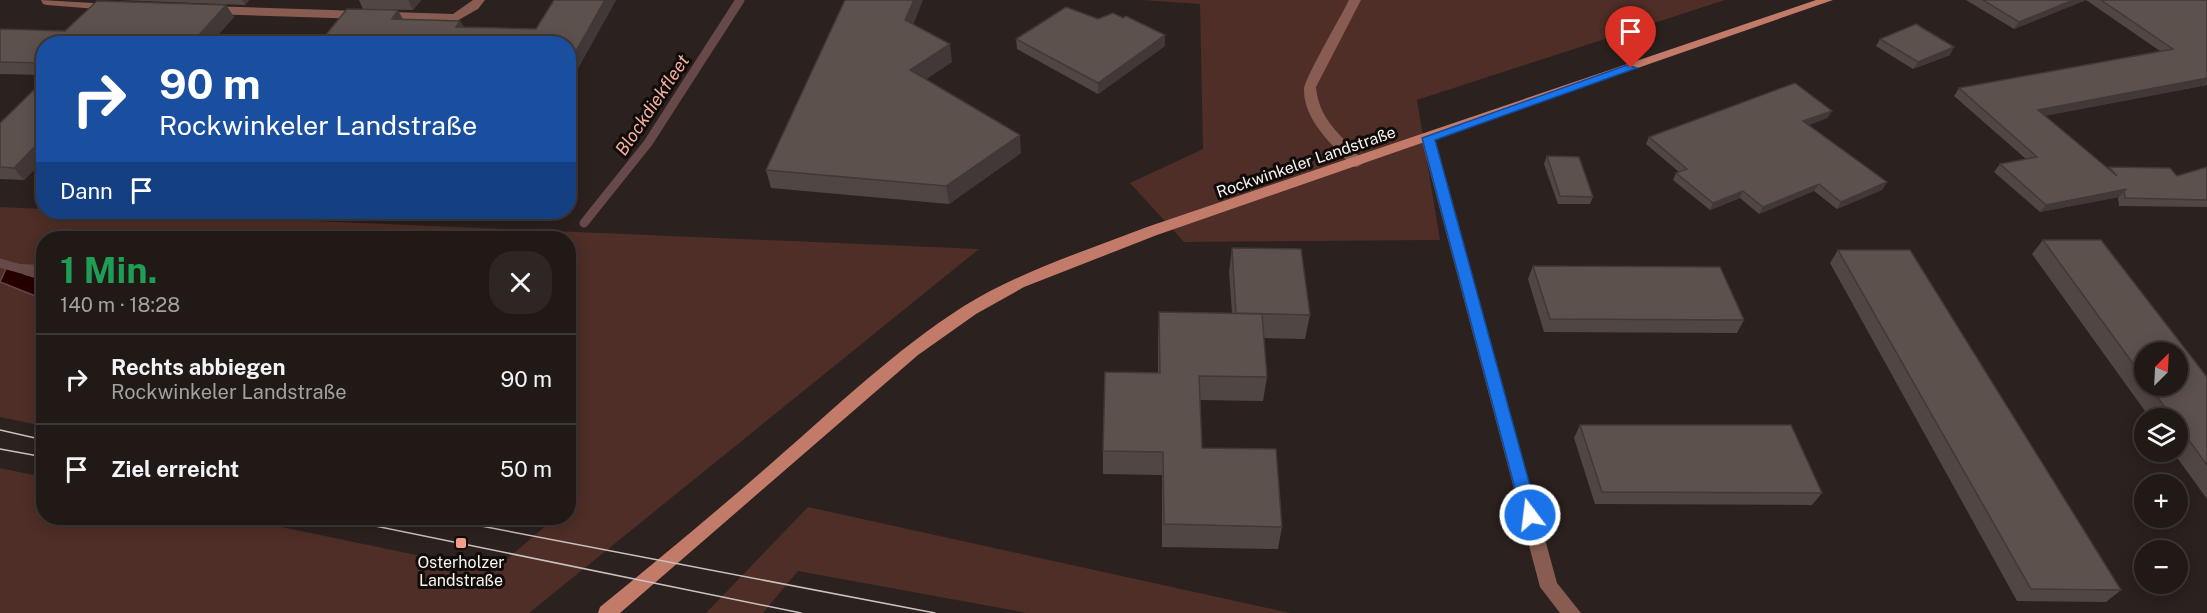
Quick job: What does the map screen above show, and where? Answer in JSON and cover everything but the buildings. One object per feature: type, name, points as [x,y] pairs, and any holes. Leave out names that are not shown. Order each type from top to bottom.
[{"type":"main road","name":"Rockwinkeler Landstraße","points":[[607,613],[873,382],[920,344],[1002,292],[1070,262],[1142,235],[1827,0]]},
{"type":"street","points":[[47,0],[47,2],[62,6],[122,8]]},
{"type":"street","points":[[199,10],[455,18],[474,7],[479,0]]},
{"type":"street","points":[[1355,0],[1310,87],[1310,103],[1317,118],[1357,163]]},
{"type":"street","points":[[1428,138],[1549,587],[1572,613]]},
{"type":"shaded area","points":[[1142,0],[1725,0],[1417,100],[1440,240],[1184,242],[1130,183],[1203,149],[1200,4]]},
{"type":"shaded area","points":[[0,207],[36,209],[36,219],[269,219],[553,231],[36,231],[36,425],[0,417]]},
{"type":"shaded area","points":[[576,232],[979,249],[529,613],[0,613],[0,468],[36,476],[36,525],[272,525],[493,571],[547,525],[576,525]]},
{"type":"shaded area","points":[[8,264],[36,266],[36,296],[0,282]]},
{"type":"shaded area","points":[[808,507],[1290,613],[1027,613],[798,571],[763,613],[706,613]]},
{"type":"waterway","name":"Blockdiekfleet","points":[[584,223],[648,143],[740,0]]},
{"type":"waterway","name":"Blockdiekfleet","points":[[0,263],[32,272]]},
{"type":"waterway","name":"Blockdiekfleet","points":[[27,270],[36,273]]},
{"type":"tram line","points":[[0,430],[36,438]]},
{"type":"tram line","points":[[0,449],[36,456]]},
{"type":"tram line","points":[[370,525],[801,613]]},
{"type":"tram line","points":[[476,525],[935,613]]},
{"type":"place","name":"Osterholzer Landstraße","points":[[461,543]]},
{"type":"route","points":[[1530,515],[1428,138],[1631,68]]}]
